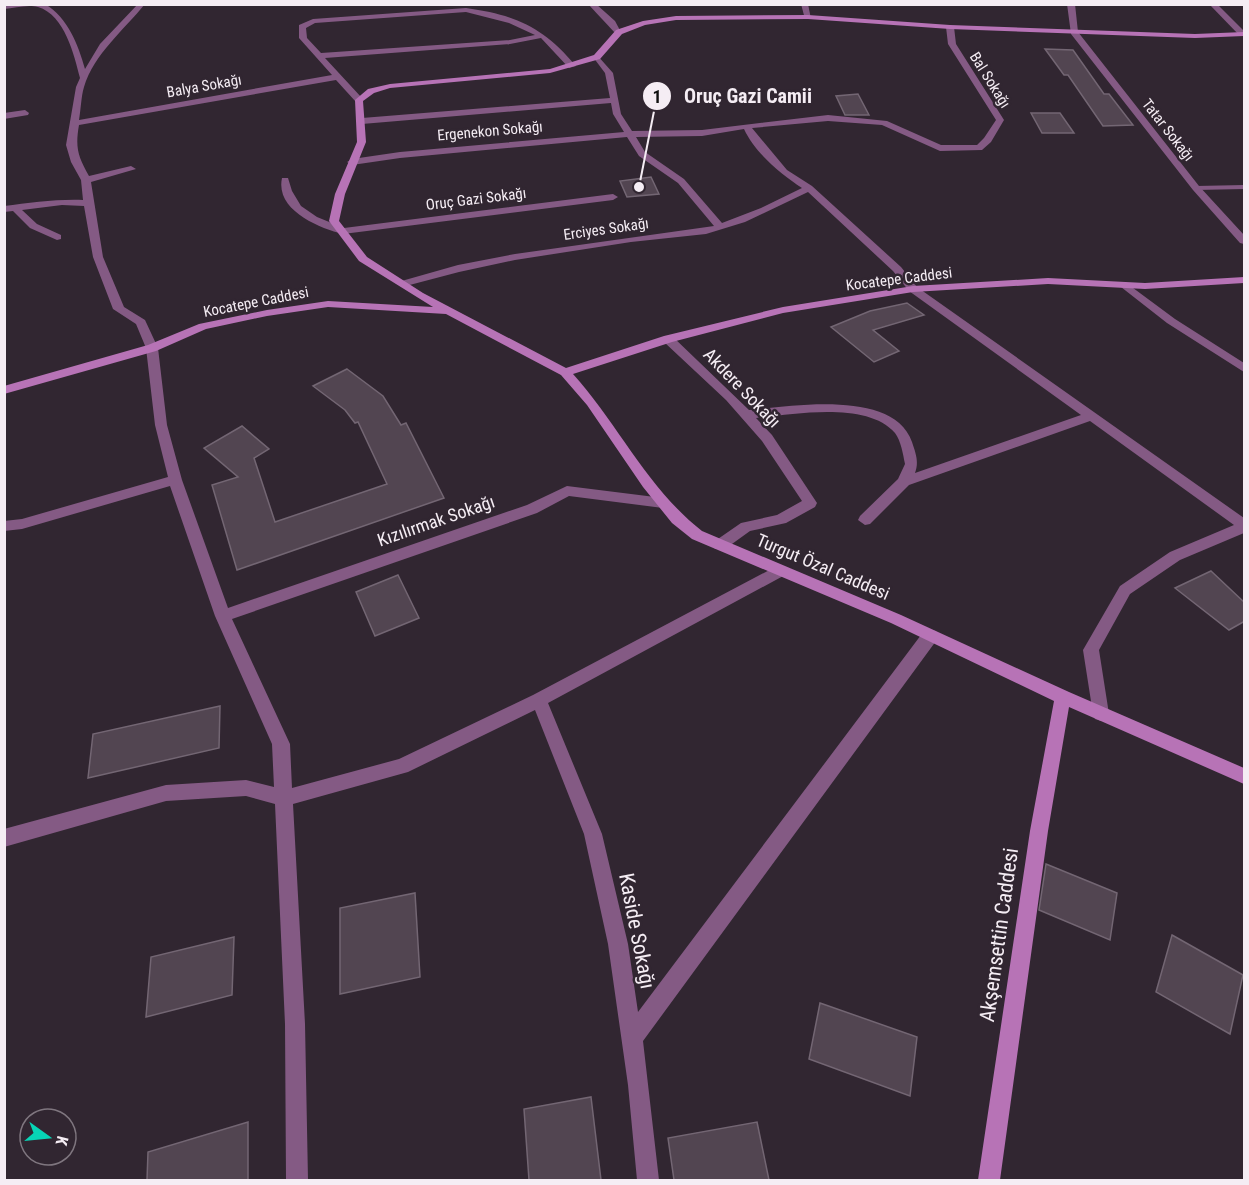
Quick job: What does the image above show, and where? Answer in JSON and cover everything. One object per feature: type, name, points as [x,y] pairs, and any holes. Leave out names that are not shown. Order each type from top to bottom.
[{"type":"street","points":[[142,4],[103,46],[84,78],[80,87],[71,145],[76,162],[86,180],[88,203],[99,257],[110,287],[119,309],[141,322],[152,348],[161,425],[175,480],[223,616],[281,744],[295,1024],[297,1180]]},
{"type":"street","points":[[591,4],[620,33]]},
{"type":"street","points":[[804,4],[808,17]]},
{"type":"street","points":[[1071,4],[1074,32]]},
{"type":"street","points":[[1212,4],[1244,34]]},
{"type":"street","points":[[4,7],[41,5],[51,11],[61,22],[73,45],[84,78]]},
{"type":"street","points":[[343,231],[334,220],[337,197],[352,162],[358,154],[362,121],[359,100],[303,38],[302,27],[313,21],[466,10],[499,16],[541,36],[553,44],[572,66]]},
{"type":"street","points":[[359,100],[371,91],[390,86],[550,71],[572,66],[597,57],[620,33],[643,23],[676,18],[808,17],[950,27],[1074,32],[1195,36],[1244,34]]},
{"type":"street","name":"Bal Sokağı","points":[[884,123],[940,148],[979,148],[988,140],[1000,120],[952,44],[950,27]]},
{"type":"street","name":"Tatar Sokağı","points":[[1074,32],[1196,188],[1245,241]]},
{"type":"street","points":[[318,56],[510,42],[541,36]]},
{"type":"street","points":[[597,57],[609,73],[617,114],[642,154],[681,181],[720,227]]},
{"type":"street","name":"Balya Sokağı","points":[[75,123],[337,77]]},
{"type":"street","points":[[362,121],[614,100]]},
{"type":"street","points":[[4,116],[25,112]]},
{"type":"street","name":"Ergenekon Sokağı","points":[[352,162],[400,155],[630,134],[681,134],[828,118],[884,123]]},
{"type":"street","points":[[747,126],[751,135],[784,172],[809,188],[897,269],[913,289],[1245,526]]},
{"type":"street","points":[[86,180],[131,169]]},
{"type":"street","points":[[285,180],[292,203],[310,220],[343,231]]},
{"type":"street","name":"Erciyes Sokağı","points":[[402,284],[444,270],[523,254],[588,247],[633,239],[694,234],[759,214],[809,188]]},
{"type":"street","name":"Oruç Gazi Sokağı","points":[[343,231],[613,197]]},
{"type":"street","points":[[10,208],[62,202],[88,203]]},
{"type":"street","points":[[10,208],[39,231],[57,237]]},
{"type":"street","name":"Turgut Özal Caddesi","points":[[343,231],[363,259],[402,284],[565,372],[591,402],[663,503],[677,519],[697,535],[896,619],[1063,697],[1245,776]]},
{"type":"street","name":"Kocatepe Caddesi","points":[[565,372],[668,339],[783,310],[913,289],[1048,281],[1145,286],[1245,280]]},
{"type":"street","points":[[1125,285],[1171,321],[1245,368]]},
{"type":"street","name":"Kocatepe Caddesi","points":[[4,390],[152,348],[203,326],[328,304],[451,312]]},
{"type":"street","name":"Akdere Sokağı","points":[[668,339],[767,438],[810,503],[781,519],[746,526],[720,545]]},
{"type":"street","points":[[746,415],[797,409],[859,411],[883,416],[902,432],[912,464],[904,482],[865,520]]},
{"type":"street","points":[[904,482],[1092,416]]},
{"type":"street","points":[[4,526],[22,524],[175,480]]},
{"type":"street","name":"Kızılırmak Sokağı","points":[[223,616],[532,508],[567,491],[663,503]]},
{"type":"street","points":[[1101,714],[1091,650],[1125,590],[1175,556],[1245,526]]},
{"type":"street","points":[[4,838],[166,793],[246,788],[284,798],[402,766],[539,700],[780,571]]},
{"type":"street","points":[[632,1038],[930,636]]},
{"type":"street","name":"Akşemsettin Caddesi","points":[[989,1180],[1037,842],[1063,697]]},
{"type":"street","name":"Kaside Sokağı","points":[[539,700],[593,834],[618,944],[632,1038],[648,1180]]},
{"type":"lane","points":[[1196,188],[1245,187]]},
{"type":"building","points":[[1045,49],[1073,50],[1104,94],[1109,94],[1133,125],[1103,126],[1068,75],[1064,75]]},
{"type":"building","points":[[858,94],[869,115],[845,115],[836,96]]},
{"type":"building","points":[[1031,113],[1060,113],[1074,133],[1042,133]]},
{"type":"building","points":[[651,177],[659,194],[627,197],[620,181]]},
{"type":"building","points":[[907,303],[924,315],[873,330],[899,351],[874,362],[831,327],[870,311]]},
{"type":"building","points":[[347,369],[383,396],[401,425],[406,423],[444,498],[237,570],[212,485],[238,477],[204,448],[242,426],[269,449],[254,458],[275,522],[387,484],[358,422],[355,423],[345,410],[313,386]]},
{"type":"building","points":[[1211,571],[1245,603],[1245,621],[1229,630],[1175,588]]},
{"type":"building","points":[[398,575],[419,618],[375,636],[356,592]]},
{"type":"building","points":[[220,706],[219,748],[88,778],[93,734]]},
{"type":"building","points":[[1046,864],[1117,893],[1110,940],[1039,910]]},
{"type":"building","points":[[415,893],[420,977],[340,994],[340,908]]},
{"type":"building","points":[[1172,935],[1243,975],[1230,1034],[1156,992]]},
{"type":"building","points":[[234,937],[232,995],[146,1017],[151,957]]},
{"type":"building","points":[[820,1003],[917,1037],[910,1096],[809,1059]]},
{"type":"building","points":[[591,1097],[601,1180],[529,1180],[524,1109]]},
{"type":"building","points":[[248,1122],[248,1180],[147,1180],[148,1152]]},
{"type":"building","points":[[757,1122],[769,1180],[674,1180],[668,1138]]},
{"type":"place","name":"Oruç Gazi Camii","points":[[639,187]]}]
